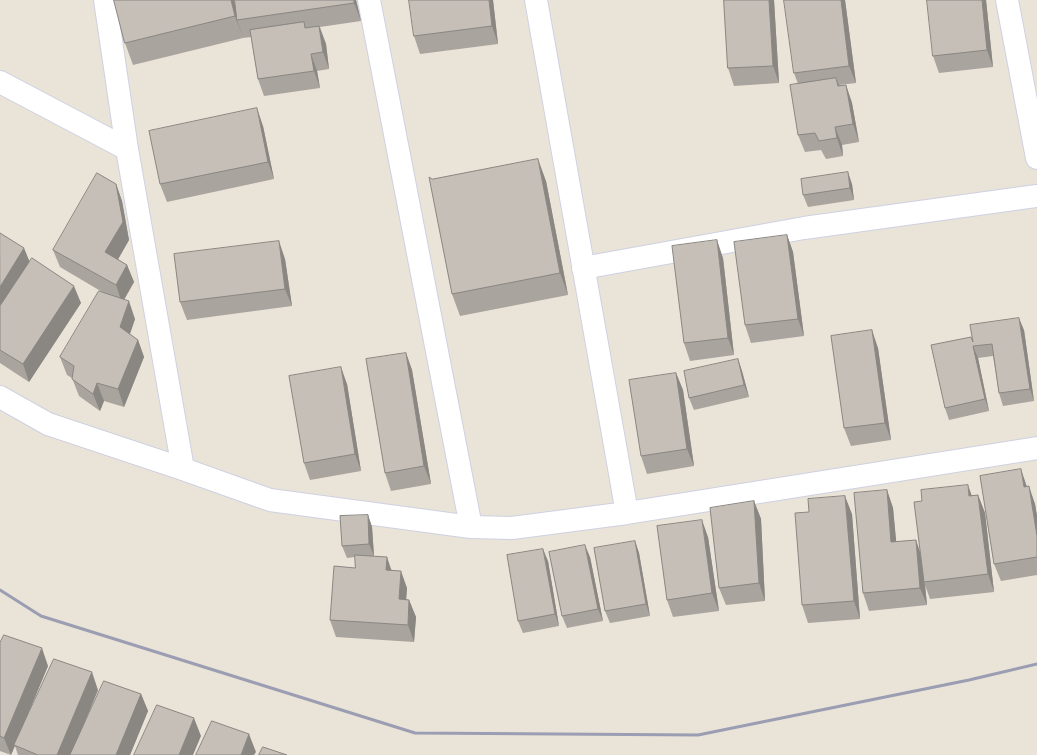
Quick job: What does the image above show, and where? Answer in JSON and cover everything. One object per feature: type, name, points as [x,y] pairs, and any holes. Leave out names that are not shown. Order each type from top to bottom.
[{"type":"street","points":[[105,0],[127,149],[183,469]]},
{"type":"street","points":[[370,0],[471,527]]},
{"type":"street","points":[[536,0],[627,513]]},
{"type":"street","points":[[1007,0],[1037,158]]},
{"type":"street","points":[[0,82],[127,149]]},
{"type":"street","points":[[583,268],[804,228],[1037,196]]},
{"type":"street","points":[[0,397],[48,424],[270,500],[471,527],[512,528],[627,513],[1037,448]]},
{"type":"building","points":[[114,0],[231,0],[235,16],[125,43]]},
{"type":"building","points":[[235,0],[354,0],[354,3],[237,20]]},
{"type":"building","points":[[409,0],[489,0],[492,26],[414,36]]},
{"type":"building","points":[[724,0],[769,0],[773,66],[728,68]]},
{"type":"building","points":[[784,0],[841,0],[849,66],[794,73]]},
{"type":"building","points":[[927,0],[982,0],[987,50],[933,56]]},
{"type":"building","points":[[304,22],[305,28],[319,26],[323,52],[311,54],[314,71],[258,79],[250,30]]},
{"type":"building","points":[[836,78],[838,86],[846,85],[853,124],[835,127],[837,138],[819,141],[815,133],[798,135],[790,85]]},
{"type":"building","points":[[257,108],[268,162],[160,184],[149,131]]},
{"type":"building","points":[[538,159],[560,273],[452,294],[429,177],[432,179]]},
{"type":"building","points":[[848,172],[850,188],[803,195],[801,179]]},
{"type":"building","points":[[97,173],[116,184],[123,222],[105,252],[127,265],[116,285],[53,250]]},
{"type":"building","points":[[0,233],[24,248],[0,287]]},
{"type":"building","points":[[787,235],[798,319],[745,325],[734,242]]},
{"type":"building","points":[[717,240],[728,338],[684,343],[672,246]]},
{"type":"building","points":[[279,241],[285,289],[180,302],[174,254]]},
{"type":"building","points":[[32,258],[74,286],[23,364],[0,350],[0,306]]},
{"type":"building","points":[[99,291],[129,301],[120,327],[138,340],[118,389],[97,383],[93,394],[72,379],[74,366],[60,357]]},
{"type":"building","points":[[1019,318],[1030,389],[999,393],[992,344],[973,346],[985,399],[945,408],[931,345],[971,337],[973,342],[970,325]]},
{"type":"building","points":[[872,330],[885,423],[844,428],[831,336]]},
{"type":"building","points":[[406,353],[424,466],[385,473],[366,359]]},
{"type":"building","points":[[738,359],[744,385],[689,398],[684,371]]},
{"type":"building","points":[[341,367],[355,454],[304,463],[289,376]]},
{"type":"building","points":[[676,373],[687,449],[641,456],[629,380]]},
{"type":"building","points":[[1021,469],[1024,487],[1029,486],[1037,536],[1037,557],[994,564],[980,476]]},
{"type":"building","points":[[968,485],[969,496],[978,495],[988,574],[924,582],[914,502],[922,501],[921,490]]},
{"type":"building","points":[[887,490],[891,542],[916,540],[920,588],[863,593],[854,493]]},
{"type":"building","points":[[845,496],[854,601],[802,605],[795,513],[809,512],[808,499]]},
{"type":"building","points":[[754,501],[759,583],[719,588],[710,508]]},
{"type":"building","points":[[368,515],[369,544],[342,546],[340,516]]},
{"type":"building","points":[[702,520],[712,593],[667,600],[657,526]]},
{"type":"building","points":[[635,541],[646,604],[605,611],[594,548]]},
{"type":"building","points":[[585,545],[598,609],[562,616],[549,552]]},
{"type":"building","points":[[543,549],[555,614],[518,621],[507,555]]},
{"type":"building","points":[[355,555],[387,557],[386,570],[401,571],[399,599],[409,600],[408,625],[330,620],[334,566],[355,568]]},
{"type":"building","points":[[4,635],[42,648],[4,738],[0,736],[0,643]]},
{"type":"building","points":[[54,659],[92,672],[57,755],[38,755],[14,745]]},
{"type":"building","points":[[104,681],[141,694],[116,755],[70,755]]},
{"type":"building","points":[[157,705],[194,718],[179,755],[134,755]]},
{"type":"building","points":[[212,721],[249,734],[241,755],[196,755]]},
{"type":"building","points":[[263,747],[287,755],[259,755]]},
{"type":"railway","points":[[0,590],[41,616],[415,733],[698,735],[969,680],[1037,664]]}]
